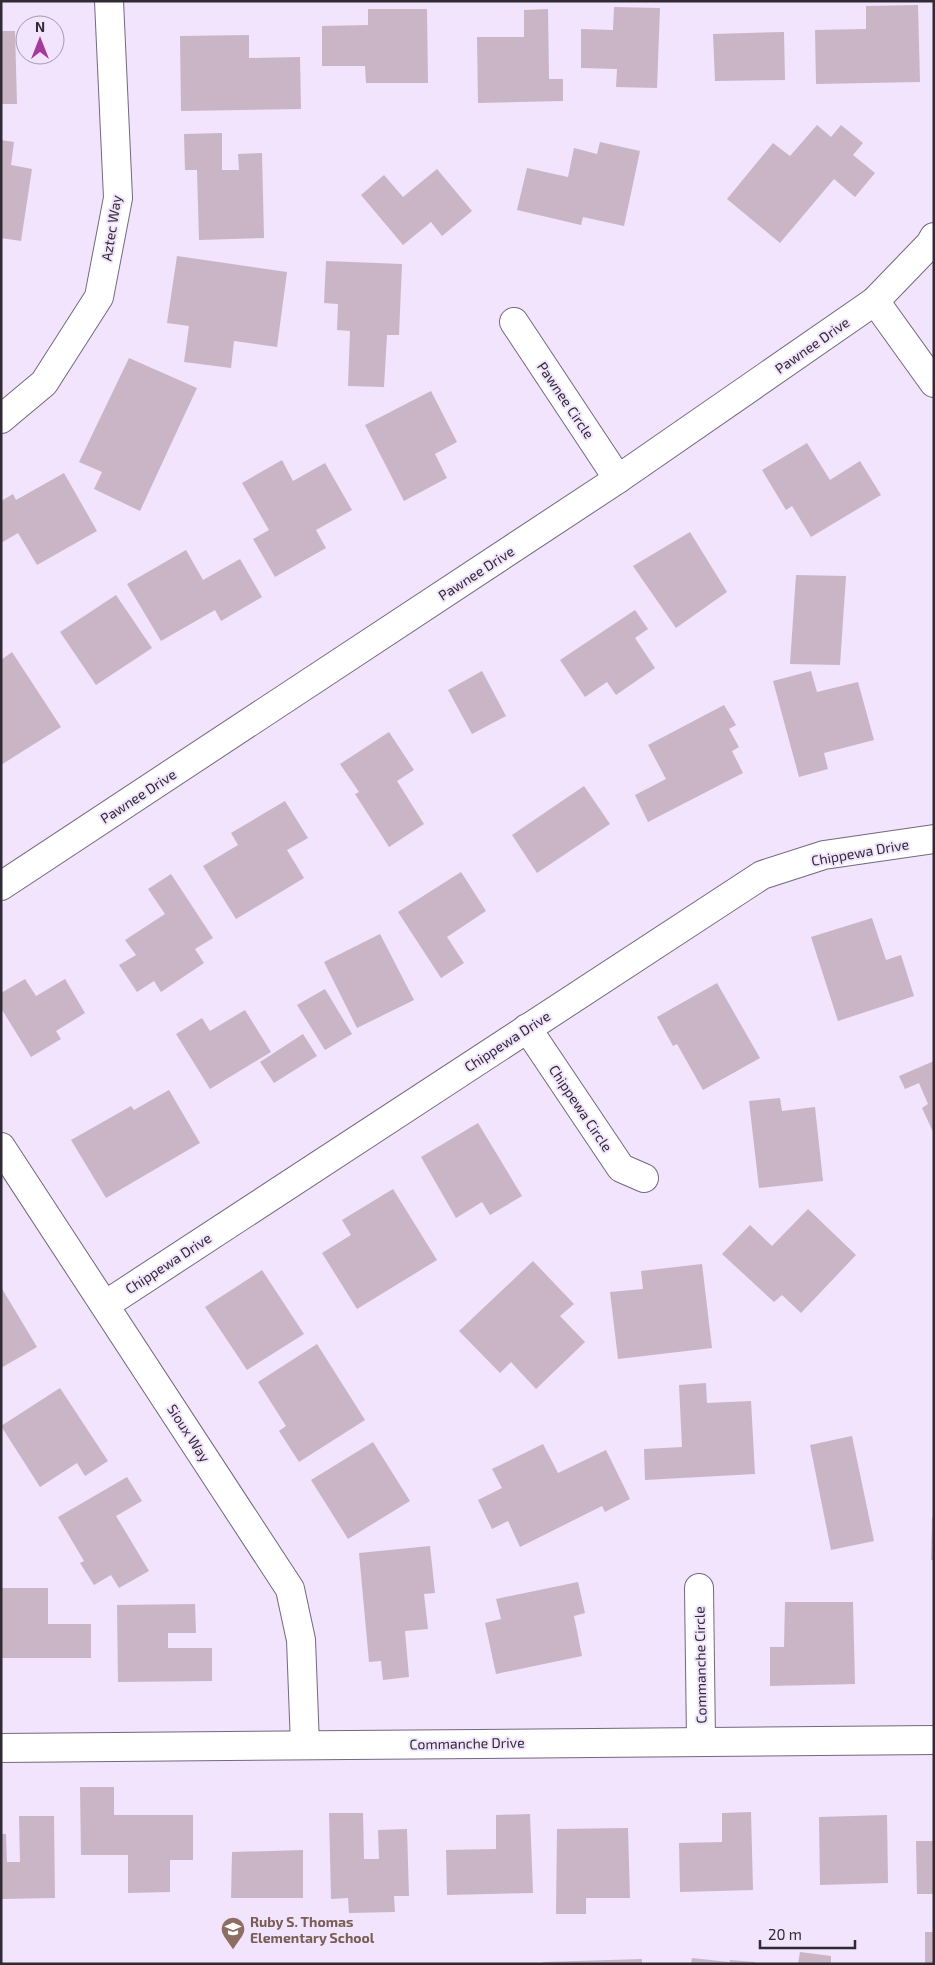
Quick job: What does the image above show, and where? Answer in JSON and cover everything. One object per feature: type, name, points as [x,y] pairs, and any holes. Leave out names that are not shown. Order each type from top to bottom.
[{"type":"street","name":"Aztec Way","points":[[1,419],[44,383],[99,297],[118,198],[109,1]]},
{"type":"street","name":"Pawnee Drive","points":[[1,886],[618,479],[875,302],[930,244],[934,237]]},
{"type":"street","points":[[875,302],[934,384]]},
{"type":"street","name":"Pawnee Circle","points":[[514,322],[618,479]]},
{"type":"street","name":"Chippewa Drive","points":[[105,1305],[762,875],[824,855],[934,839]]},
{"type":"street","name":"Chippewa Circle","points":[[527,1028],[620,1168],[644,1178]]},
{"type":"street","name":"Sioux Way","points":[[1,1146],[290,1589],[302,1640],[305,1745]]},
{"type":"street","name":"Commanche Circle","points":[[699,1588],[701,1741]]},
{"type":"street","name":"Commanche Drive","points":[[1,1748],[934,1740]]},
{"type":"building","points":[[918,5],[920,82],[816,84],[815,30],[866,29],[866,6]]},
{"type":"building","points":[[614,7],[660,8],[657,88],[616,87],[617,69],[581,68],[581,29],[613,30]]},
{"type":"building","points":[[368,9],[427,9],[428,83],[366,83],[365,66],[322,66],[322,26],[368,25]]},
{"type":"building","points":[[548,9],[549,79],[563,79],[563,101],[478,103],[477,37],[524,37],[524,10]]},
{"type":"building","points":[[1,31],[15,31],[17,104],[1,104]]},
{"type":"building","points":[[784,32],[785,80],[715,81],[713,34]]},
{"type":"building","points":[[249,35],[249,58],[300,57],[301,109],[181,111],[180,36]]},
{"type":"building","points":[[817,125],[831,137],[841,125],[863,143],[853,155],[875,173],[855,197],[834,179],[780,243],[727,199],[773,143],[790,156]]},
{"type":"building","points":[[222,133],[222,170],[239,170],[238,154],[262,153],[264,238],[199,240],[197,170],[185,170],[184,134]]},
{"type":"building","points":[[1,140],[14,142],[11,165],[32,169],[21,241],[1,238]]},
{"type":"building","points":[[600,142],[640,151],[624,226],[583,217],[581,225],[517,210],[527,168],[568,177],[574,148],[597,154]]},
{"type":"building","points":[[437,169],[472,211],[442,236],[431,222],[403,245],[361,195],[384,175],[403,197]]},
{"type":"building","points":[[177,256],[287,272],[277,347],[234,341],[231,368],[184,362],[189,326],[167,323]]},
{"type":"building","points":[[326,261],[402,264],[399,335],[387,335],[384,387],[348,386],[350,331],[337,330],[338,304],[324,303]]},
{"type":"building","points":[[129,358],[197,388],[140,511],[94,489],[102,472],[79,462]]},
{"type":"building","points":[[431,391],[457,442],[435,454],[447,478],[404,501],[365,425]]},
{"type":"building","points":[[807,443],[830,480],[860,461],[881,495],[811,537],[792,506],[786,510],[762,470]]},
{"type":"building","points":[[282,460],[293,481],[325,463],[352,510],[316,530],[326,548],[275,577],[253,539],[269,530],[242,483]]},
{"type":"building","points":[[64,473],[97,531],[37,565],[18,533],[1,543],[1,501],[13,494],[16,500]]},
{"type":"building","points":[[690,532],[727,592],[676,628],[633,566]]},
{"type":"building","points":[[186,550],[203,580],[240,559],[262,597],[221,621],[215,610],[161,641],[127,584]]},
{"type":"building","points":[[796,575],[846,576],[840,665],[790,664]]},
{"type":"building","points":[[116,595],[152,648],[96,685],[60,632]]},
{"type":"building","points":[[635,610],[648,629],[635,638],[655,668],[616,695],[607,682],[585,697],[560,660]]},
{"type":"building","points":[[12,652],[61,727],[1,765],[1,660]]},
{"type":"building","points":[[482,671],[506,716],[472,734],[448,690]]},
{"type":"building","points":[[811,671],[817,692],[858,682],[874,740],[824,753],[828,769],[799,777],[773,681]]},
{"type":"building","points":[[724,705],[736,725],[729,729],[739,747],[732,751],[743,773],[648,822],[635,795],[666,779],[648,745]]},
{"type":"building","points":[[389,732],[414,770],[397,781],[424,824],[389,847],[355,794],[359,792],[340,764]]},
{"type":"building","points":[[584,786],[610,824],[537,873],[512,835]]},
{"type":"building","points":[[285,801],[308,838],[287,850],[304,878],[236,919],[203,866],[238,845],[231,833]]},
{"type":"building","points":[[461,872],[486,911],[447,937],[464,963],[441,978],[398,912]]},
{"type":"building","points":[[171,874],[213,938],[195,949],[204,963],[161,992],[154,981],[137,992],[119,965],[136,955],[125,940],[165,914],[148,889]]},
{"type":"building","points":[[872,918],[886,960],[901,955],[914,996],[838,1021],[811,937]]},
{"type":"building","points":[[380,934],[414,1000],[357,1028],[324,962]]},
{"type":"building","points":[[25,979],[36,996],[65,979],[85,1013],[56,1031],[61,1039],[31,1057],[1,1008],[1,993]]},
{"type":"building","points":[[717,983],[760,1058],[703,1090],[677,1044],[673,1046],[657,1017]]},
{"type":"building","points":[[325,989],[352,1034],[325,1050],[297,1005]]},
{"type":"building","points":[[245,1010],[271,1052],[210,1089],[176,1034],[202,1018],[210,1031]]},
{"type":"building","points":[[303,1034],[317,1056],[274,1083],[260,1062]]},
{"type":"building","points":[[934,1061],[934,1134],[922,1108],[928,1104],[919,1083],[905,1089],[899,1076]]},
{"type":"building","points":[[169,1090],[200,1143],[106,1198],[71,1140],[131,1106],[134,1110]]},
{"type":"building","points":[[780,1098],[782,1111],[815,1107],[823,1181],[759,1188],[749,1101]]},
{"type":"building","points":[[478,1123],[522,1196],[490,1215],[482,1202],[456,1218],[421,1157]]},
{"type":"building","points":[[393,1189],[437,1260],[357,1309],[322,1253],[351,1235],[342,1220]]},
{"type":"building","points":[[808,1209],[856,1255],[801,1313],[782,1295],[774,1302],[722,1254],[750,1225],[772,1246]]},
{"type":"building","points":[[533,1261],[574,1304],[560,1316],[585,1342],[536,1389],[511,1362],[500,1373],[459,1331]]},
{"type":"building","points":[[702,1264],[712,1348],[618,1359],[610,1292],[643,1289],[641,1271]]},
{"type":"building","points":[[262,1270],[304,1334],[247,1370],[205,1307]]},
{"type":"building","points":[[1,1287],[37,1347],[1,1368]]},
{"type":"building","points":[[317,1344],[365,1420],[299,1462],[279,1431],[286,1426],[258,1382]]},
{"type":"building","points":[[706,1383],[707,1403],[751,1401],[755,1474],[645,1480],[644,1449],[682,1447],[679,1385]]},
{"type":"building","points":[[60,1388],[108,1461],[85,1476],[77,1463],[40,1487],[1,1426]]},
{"type":"building","points":[[852,1436],[874,1541],[831,1550],[810,1445]]},
{"type":"building","points":[[373,1442],[410,1501],[348,1539],[311,1480]]},
{"type":"building","points":[[543,1444],[558,1473],[606,1450],[630,1499],[605,1512],[602,1506],[520,1547],[508,1521],[492,1529],[478,1500],[502,1488],[492,1469]]},
{"type":"building","points":[[127,1477],[142,1501],[116,1516],[149,1571],[119,1588],[111,1575],[94,1585],[80,1563],[84,1561],[58,1517]]},
{"type":"building","points":[[932,1517],[934,1517],[934,1560],[931,1560]]},
{"type":"building","points":[[430,1546],[435,1593],[424,1594],[428,1629],[405,1631],[409,1677],[383,1680],[381,1661],[369,1662],[359,1553]]},
{"type":"building","points":[[578,1582],[585,1613],[574,1616],[582,1656],[496,1674],[485,1623],[501,1619],[496,1599]]},
{"type":"building","points":[[1,1588],[48,1588],[48,1624],[91,1624],[91,1658],[1,1658]]},
{"type":"building","points":[[785,1602],[853,1602],[855,1684],[770,1686],[770,1647],[784,1647]]},
{"type":"building","points":[[195,1604],[196,1633],[168,1633],[168,1648],[212,1648],[212,1681],[118,1682],[117,1605]]},
{"type":"building","points":[[80,1787],[114,1787],[114,1815],[193,1815],[193,1860],[170,1860],[170,1892],[128,1893],[128,1855],[81,1855]]},
{"type":"building","points":[[751,1812],[753,1890],[680,1892],[679,1843],[722,1842],[722,1813]]},
{"type":"building","points":[[329,1813],[363,1813],[364,1859],[379,1859],[378,1830],[407,1829],[409,1896],[394,1896],[395,1912],[349,1913],[348,1898],[331,1899]]},
{"type":"building","points":[[530,1814],[533,1893],[447,1895],[446,1850],[496,1849],[496,1815]]},
{"type":"building","points":[[887,1815],[888,1883],[820,1885],[819,1817]]},
{"type":"building","points":[[19,1816],[54,1816],[55,1898],[1,1899],[1,1834],[6,1834],[7,1862],[20,1862]]},
{"type":"building","points":[[628,1828],[630,1898],[586,1898],[586,1914],[556,1914],[557,1829]]},
{"type":"building","points":[[916,1841],[934,1841],[934,1894],[917,1894]]},
{"type":"building","points":[[303,1850],[303,1898],[231,1898],[232,1852]]},
{"type":"building","points":[[925,1932],[934,1932],[934,1964],[925,1964]]},
{"type":"building","points":[[800,1952],[831,1956],[831,1964],[798,1964]]},
{"type":"building","points":[[692,1958],[729,1962],[729,1964],[691,1964]]},
{"type":"building","points":[[642,1959],[642,1964],[543,1964],[543,1962]]},
{"type":"building","points":[[730,1960],[755,1962],[755,1964],[729,1964]]},
{"type":"place","name":"Ruby S. Thomas Elementary School","points":[[233,1950]]}]
